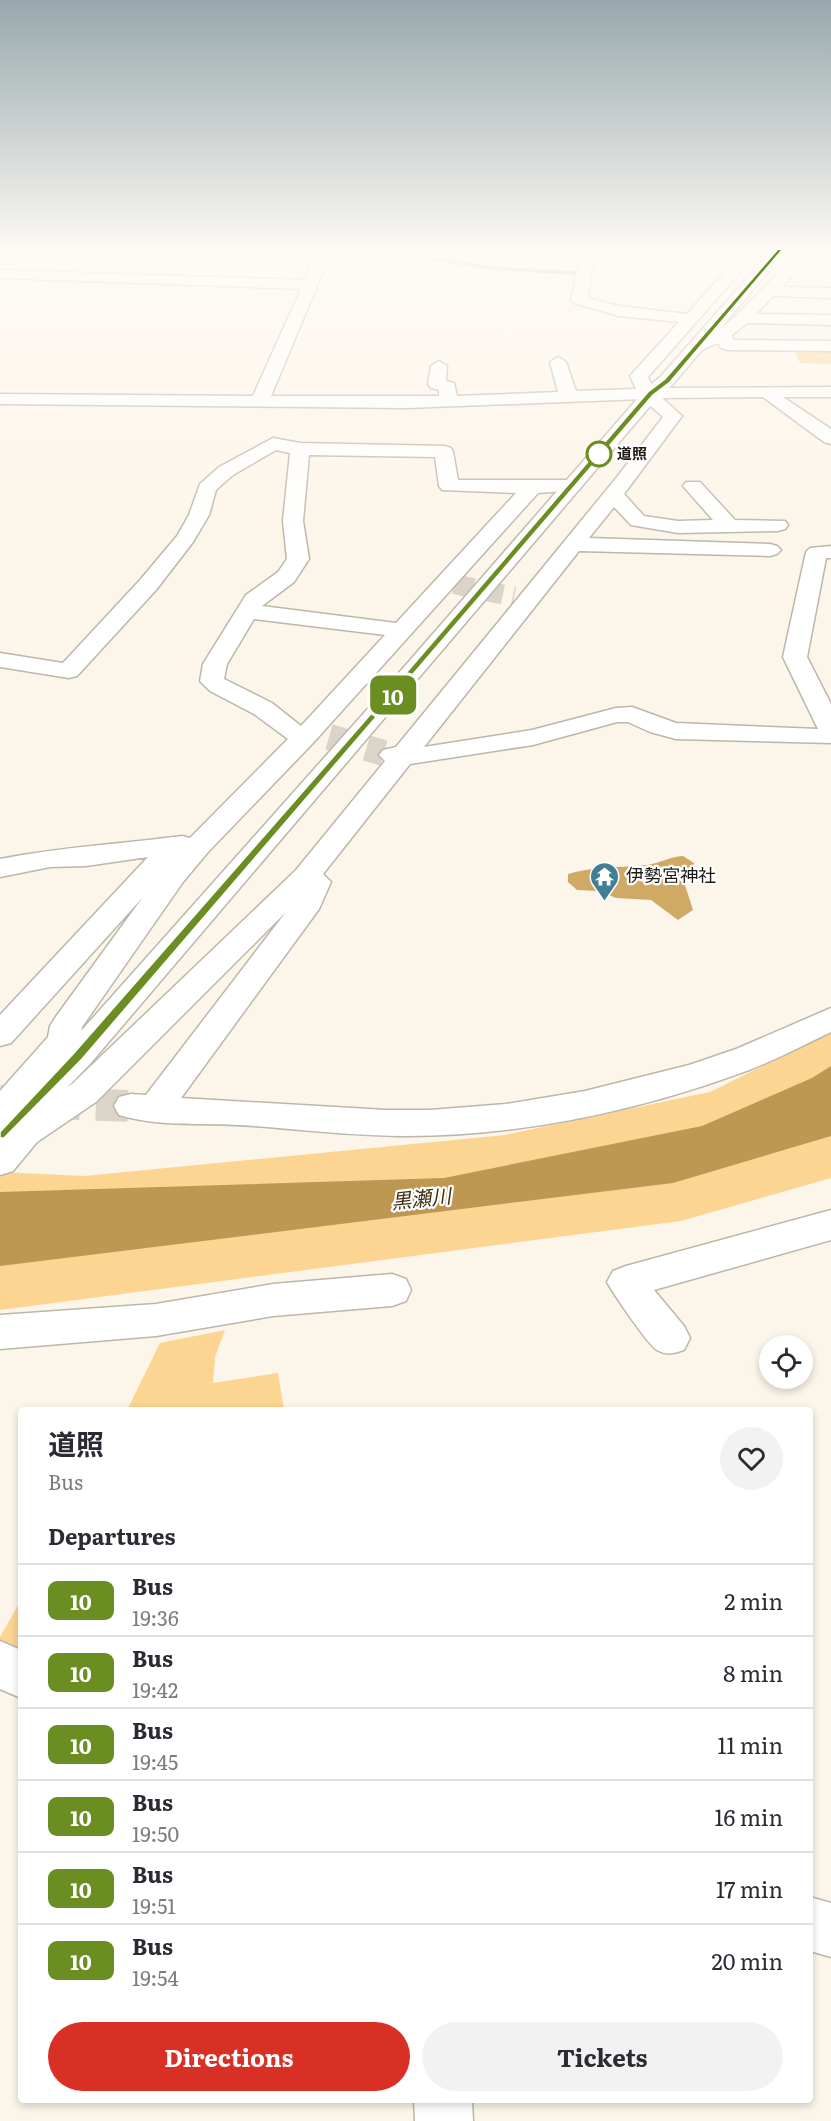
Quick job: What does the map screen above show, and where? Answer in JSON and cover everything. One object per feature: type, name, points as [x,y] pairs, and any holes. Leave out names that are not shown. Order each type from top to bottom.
[{"type":"main road","points":[[260,401],[284,349]]},
{"type":"main road","points":[[8,1127],[84,1093],[306,876],[392,755],[521,598],[572,544],[673,416],[657,405],[639,376],[664,349]]},
{"type":"main road","points":[[8,1127],[78,1056],[651,394],[668,380],[694,349]]},
{"type":"main road","points":[[558,362],[569,398]]},
{"type":"main road","points":[[439,366],[436,384],[448,387],[448,402]]},
{"type":"main road","points":[[766,391],[771,398],[796,412],[831,438]]},
{"type":"main road","points":[[0,399],[448,402],[651,394],[831,392]]},
{"type":"main road","points":[[273,444],[288,402]]},
{"type":"main road","points":[[0,660],[69,671],[148,585],[186,538],[199,515],[207,488],[226,471],[273,444],[300,449],[444,452],[449,486],[572,486]]},
{"type":"main road","points":[[300,449],[293,521],[298,559],[286,577],[254,600],[215,664],[212,681],[219,688],[269,713],[290,731],[315,735]]},
{"type":"main road","points":[[693,486],[730,526]]},
{"type":"main road","points":[[0,1035],[187,845],[315,735],[400,630],[449,583],[532,487]]},
{"type":"main road","points":[[618,499],[638,521],[678,527],[778,525]]},
{"type":"main road","points":[[572,544],[770,550]]},
{"type":"main road","points":[[392,755],[533,737],[616,715],[632,714],[659,727],[676,731],[826,737],[831,734],[830,727],[795,657],[817,552],[831,552]]},
{"type":"main road","points":[[248,611],[400,630]]},
{"type":"main road","points":[[0,1162],[8,1127],[64,1040],[66,1026],[167,885],[187,845]]},
{"type":"main road","points":[[2,865],[50,858],[123,853],[187,845]]},
{"type":"main road","points":[[306,876],[317,882],[304,909],[143,1108],[202,1109],[390,1123],[431,1123],[533,1112],[632,1093],[736,1062],[831,1019]]},
{"type":"main road","points":[[670,1338],[626,1282],[831,1225]]},
{"type":"main road","points":[[0,1332],[156,1320],[273,1300],[392,1290]]},
{"type":"main road","points":[[0,1665],[18,1673]]},
{"type":"main road","points":[[813,1925],[831,1930]]},
{"type":"main road","points":[[443,2103],[444,2121]]},
{"type":"shaded area","points":[[794,350],[831,351],[831,364],[800,363]]},
{"type":"shaded area","points":[[683,856],[694,863],[692,874],[684,882],[693,910],[678,920],[651,900],[616,898],[599,891],[577,890],[568,882],[568,874],[578,871],[647,865]]},
{"type":"shaded area","points":[[831,1032],[831,1178],[681,1221],[0,1310],[0,1172],[84,1176],[505,1135],[710,1092]]},
{"type":"shaded area","points":[[225,1330],[215,1357],[213,1383],[278,1373],[284,1407],[128,1407],[160,1343]]},
{"type":"shaded area","points":[[18,1605],[18,1649],[0,1643],[0,1637]]},
{"type":"water","name":"黒瀬川","points":[[831,1066],[831,1136],[673,1183],[0,1266],[0,1192],[444,1178],[702,1126],[812,1078]]},
{"type":"tunnel","points":[[454,584],[514,597]]},
{"type":"tunnel","points":[[329,737],[384,753]]},
{"type":"tunnel","points":[[0,1101],[131,1106]]},
{"type":"bus line","name":"10","points":[[0,1135],[78,1056],[373,718],[651,394],[668,380],[695,349]]},
{"type":"place","name":"道照","points":[[599,454]]},
{"type":"place","name":"伊勢宮神社","points":[[605,902]]}]
